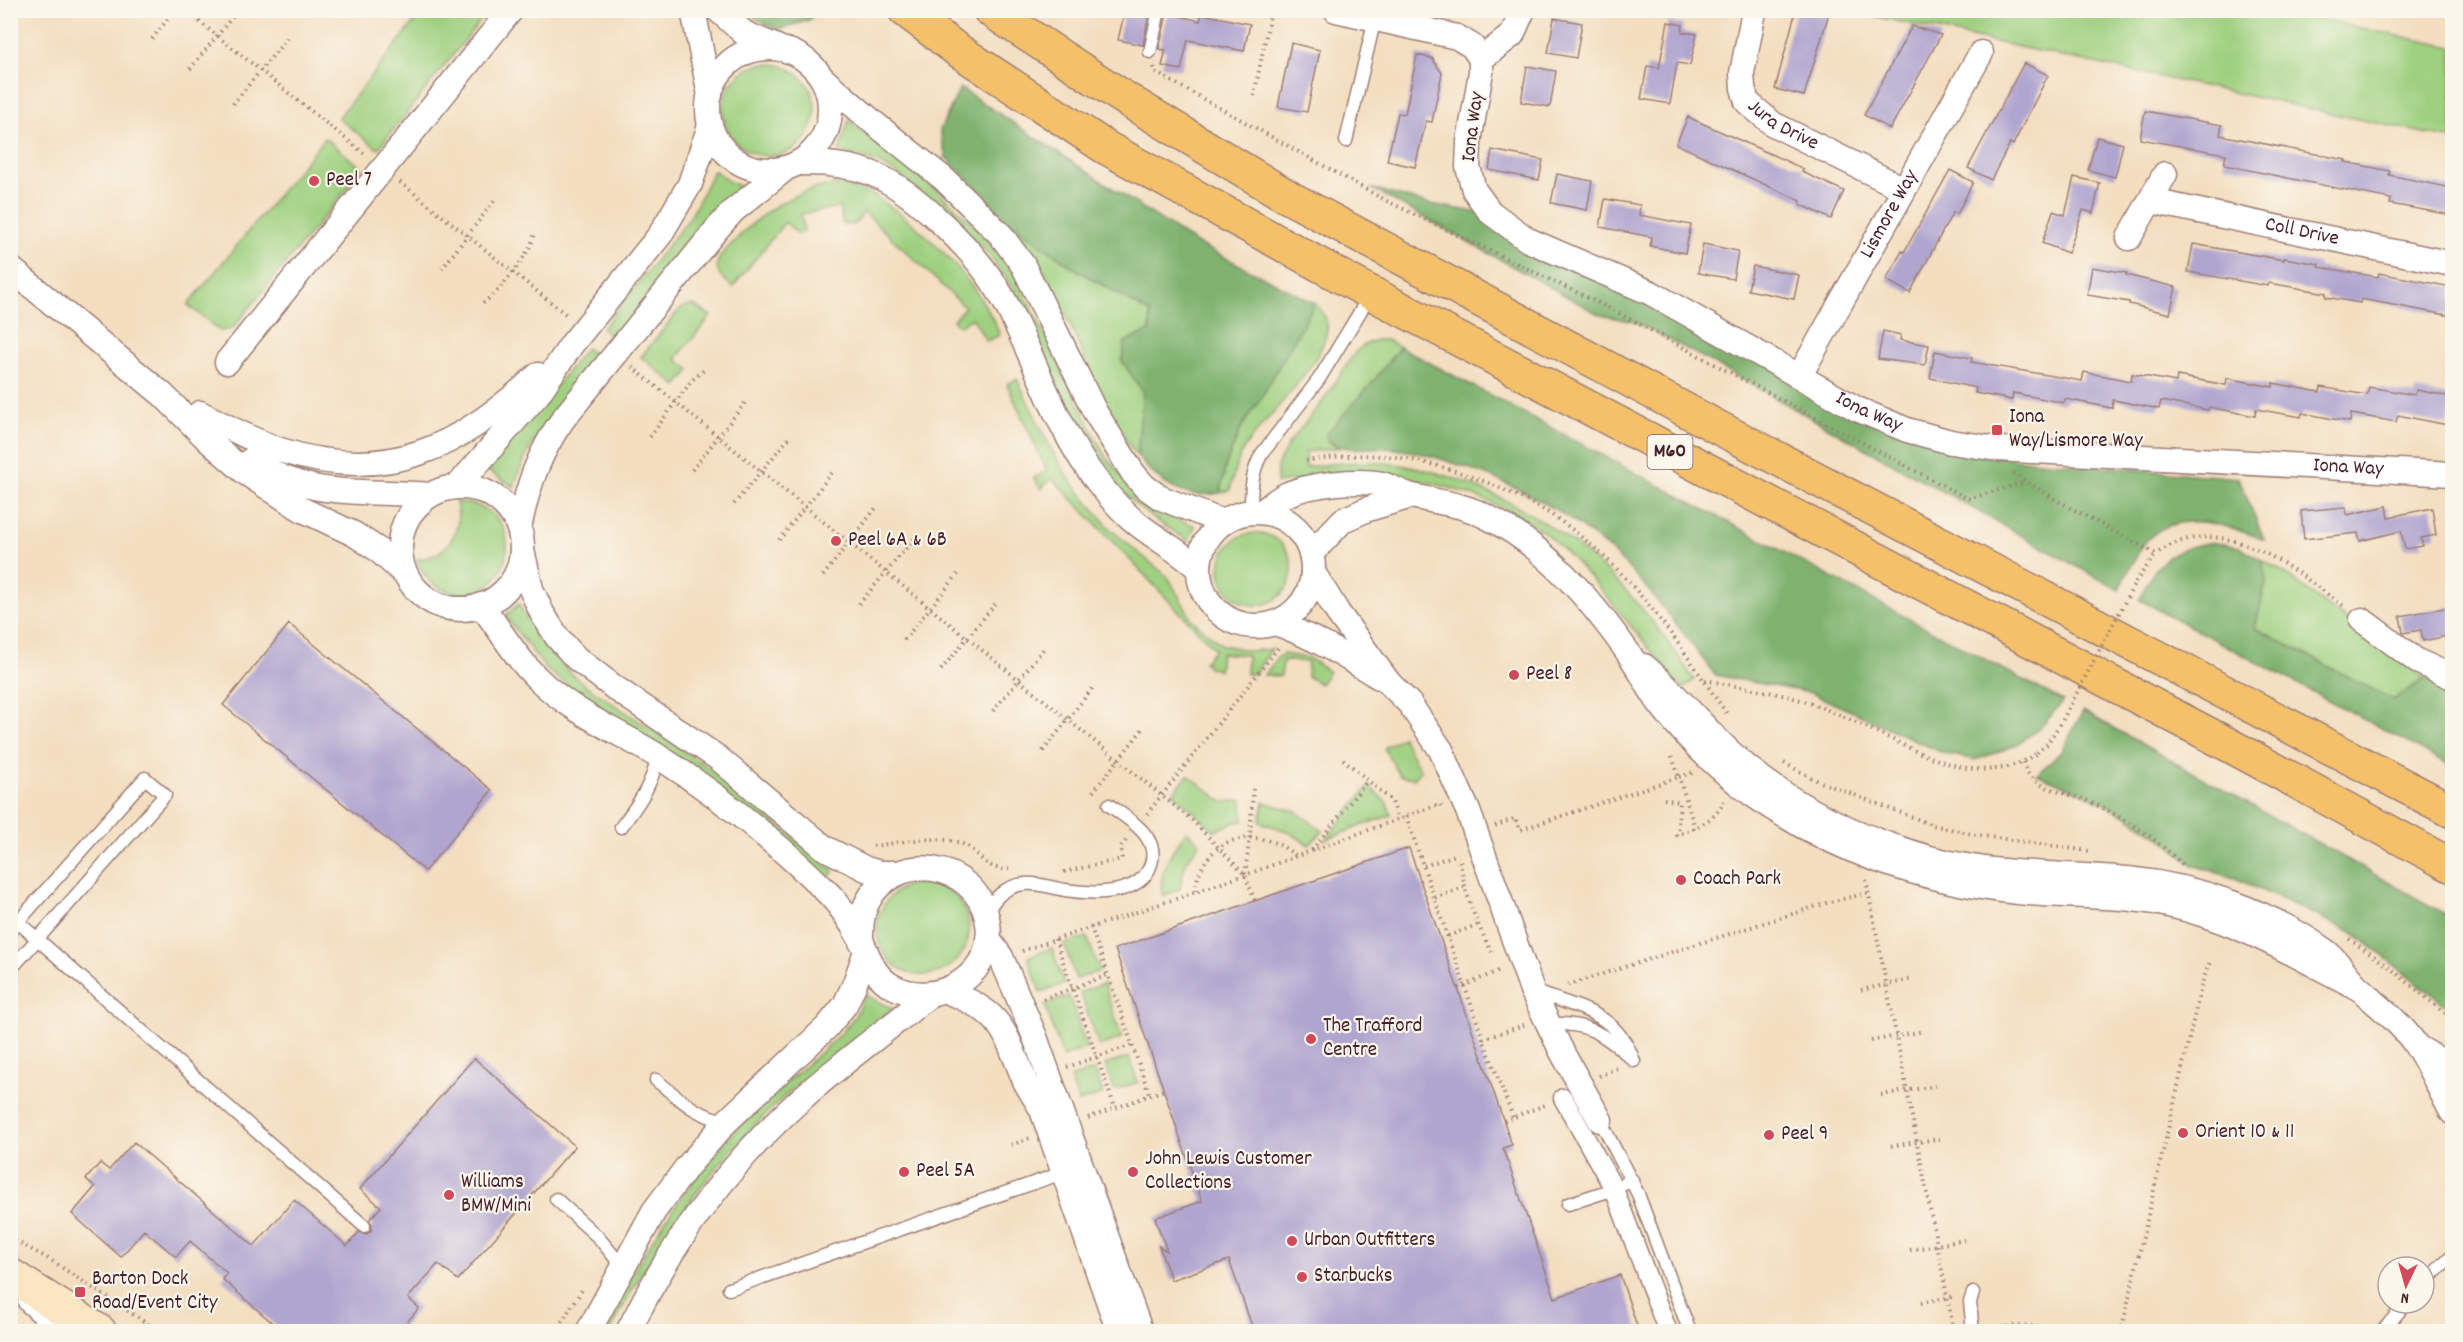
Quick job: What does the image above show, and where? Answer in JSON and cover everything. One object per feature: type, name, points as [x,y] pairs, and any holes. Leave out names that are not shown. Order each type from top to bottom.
[{"type":"highway","name":"M60","points":[[905,10],[956,49],[1105,147],[1371,293],[2229,745],[2450,865]]},
{"type":"highway","name":"M60","points":[[996,14],[1129,101],[1290,198],[1732,435],[2452,811]]},
{"type":"main road","points":[[10,1275],[100,1332]]},
{"type":"street","points":[[227,362],[511,10]]},
{"type":"street","points":[[693,10],[710,95]]},
{"type":"street","points":[[718,10],[744,33],[797,54],[812,64],[823,79],[944,179],[1000,234],[1023,265],[1095,412],[1133,473],[1144,486],[1161,498],[1223,522]]},
{"type":"street","points":[[1336,10],[1457,37],[1472,46],[1481,59],[1512,35],[1523,10]]},
{"type":"street","name":"Jura Drive","points":[[1754,11],[1742,73],[1747,102],[1773,124],[1904,189]]},
{"type":"street","points":[[780,48],[761,48],[743,53],[728,63],[716,78],[708,110],[710,126],[718,143],[731,157],[747,166],[766,171],[829,163],[850,166],[882,177],[926,208],[964,243],[987,272],[1003,298],[1063,425],[1081,458],[1102,488],[1139,525],[1198,567]]},
{"type":"street","name":"Lismore Way","points":[[1800,375],[1982,53]]},
{"type":"street","name":"Iona Way","points":[[1481,59],[1481,72],[1469,142],[1468,167],[1474,190],[1490,212],[1528,240],[1651,293],[1857,409],[1907,430],[1951,442],[1998,449],[2452,474]]},
{"type":"street","points":[[10,268],[164,395],[209,441],[246,473],[292,503],[377,549],[406,576],[416,590],[430,600],[446,607],[464,609],[494,599],[510,584],[519,564],[520,539],[529,483],[543,450],[563,419],[733,211],[814,151],[825,135],[831,117],[830,97],[823,79]]},
{"type":"street","points":[[457,487],[538,394],[578,337],[660,236],[690,184],[710,126]]},
{"type":"street","points":[[2129,238],[2165,174]]},
{"type":"street","name":"Coll Drive","points":[[2151,201],[2452,264]]},
{"type":"street","points":[[164,395],[278,450],[313,459],[347,463],[386,461],[422,454],[454,440],[526,387],[578,337]]},
{"type":"street","points":[[200,414],[254,462],[278,476],[303,485],[350,493],[429,495],[457,487],[477,489],[495,497],[509,510],[520,539],[531,589],[542,613],[557,638],[576,658],[615,688],[718,758],[825,848],[852,863],[880,873],[898,873]]},
{"type":"street","points":[[1256,512],[1286,494],[1342,483],[1381,484],[1411,496],[1448,502],[1485,515],[1519,536],[1548,559],[1586,599],[1629,653],[1658,702],[1691,741],[1718,767],[1778,813],[1810,831],[1912,872],[1983,887],[2045,894],[2127,898],[2194,911],[2228,922],[2272,942],[2357,987]]},
{"type":"street","points":[[406,576],[399,546],[402,531],[408,517],[429,495]]},
{"type":"street","points":[[1411,496],[1368,509],[1343,520],[1312,563],[1310,589],[1302,604],[1290,615],[1275,623],[1257,627],[1238,624],[1222,616],[1209,603],[1200,586],[1198,567],[1205,542],[1223,522],[1236,515],[1256,512],[1278,516],[1293,526],[1304,539],[1312,563],[1338,613],[1389,683],[1409,703],[1441,750],[1458,784],[1532,990],[1600,1120]]},
{"type":"street","points":[[481,605],[538,680],[575,706],[658,756],[696,783],[754,829],[828,894],[843,911],[875,972],[891,985],[910,993],[938,993],[982,1007],[1001,1026],[1012,1046],[1027,1085],[1080,1182]]},
{"type":"street","points":[[2362,620],[2417,661],[2452,677]]},
{"type":"street","points":[[1275,623],[1301,632],[1329,646],[1389,683]]},
{"type":"street","points":[[1629,653],[1672,689],[1703,726],[1751,771],[1821,816],[1888,844],[1951,864],[2019,874],[2131,879],[2202,893],[2279,924],[2326,951],[2357,987],[2380,1007],[2417,1047],[2452,1112]]},
{"type":"street","points":[[588,1332],[654,1211],[687,1167],[727,1121],[827,1027],[844,1005],[855,983],[863,948],[861,921],[868,901],[880,885],[898,873],[932,867],[951,873],[968,884],[981,900],[992,939],[1035,1037],[1080,1182],[1133,1331]]},
{"type":"street","points":[[628,1332],[649,1290],[683,1233],[723,1178],[747,1152],[798,1101],[938,993],[962,983],[974,971],[992,939]]},
{"type":"street","points":[[2417,1047],[2452,1067]]},
{"type":"street","points":[[1563,1098],[1614,1189],[1668,1332]]},
{"type":"street","points":[[10,1283],[64,1332]]},
{"type":"lane","points":[[1150,52],[1159,10]]},
{"type":"lane","points":[[1346,141],[1376,18]]},
{"type":"lane","points":[[1256,512],[1252,481],[1255,466],[1319,379],[1371,293]]},
{"type":"lane","points":[[621,828],[639,804],[650,784],[658,756]]},
{"type":"lane","points":[[10,970],[38,939],[165,795],[144,778],[14,927],[38,939],[363,1226]]},
{"type":"lane","points":[[992,939],[993,902],[1000,894],[1014,886],[1035,884],[1082,892],[1100,891],[1134,885],[1145,876],[1151,867],[1153,856],[1151,843],[1143,832],[1109,805]]},
{"type":"lane","points":[[1532,990],[1601,1016],[1625,1041],[1634,1061],[1603,1034],[1590,1028],[1548,1024]]},
{"type":"lane","points":[[656,1080],[696,1111],[714,1119],[727,1121]]},
{"type":"lane","points":[[1600,1120],[1632,1180],[1690,1332]]},
{"type":"lane","points":[[1568,1203],[1614,1189],[1632,1180]]},
{"type":"lane","points":[[729,1289],[1080,1182]]},
{"type":"lane","points":[[556,1199],[598,1237],[622,1266]]},
{"type":"lane","points":[[2436,1271],[2452,1255]]},
{"type":"lane","points":[[1973,1293],[1970,1302],[1973,1330]]},
{"type":"lane","points":[[2382,1332],[2396,1315]]},
{"type":"path","points":[[152,39],[176,10]]},
{"type":"path","points":[[185,10],[512,272],[578,337]]},
{"type":"path","points":[[190,69],[238,10]]},
{"type":"path","points":[[1254,96],[1271,10]]},
{"type":"path","points":[[234,104],[289,36]]},
{"type":"path","points":[[1150,52],[1155,72],[1377,195],[1611,309],[1968,499],[2025,482]]},
{"type":"path","points":[[442,269],[494,201]]},
{"type":"path","points":[[483,303],[493,295],[531,247],[535,233]]},
{"type":"path","points":[[616,354],[1192,820],[1245,875],[1255,901]]},
{"type":"path","points":[[650,437],[692,380],[705,369]]},
{"type":"path","points":[[692,470],[746,403]]},
{"type":"path","points":[[734,504],[789,438]]},
{"type":"path","points":[[1998,449],[2001,463],[2025,482],[2156,554]]},
{"type":"path","points":[[779,540],[832,473]]},
{"type":"path","points":[[823,576],[876,508]]},
{"type":"path","points":[[1705,680],[1803,701],[1852,720],[1952,767],[1991,770],[2023,762],[2037,753],[2059,727],[2136,581],[2156,554],[2185,539],[2213,537],[2241,542],[2279,559],[2362,620]]},
{"type":"path","points":[[859,604],[914,538]]},
{"type":"path","points":[[904,640],[958,574]]},
{"type":"path","points":[[940,670],[995,604]]},
{"type":"path","points":[[993,711],[1046,646]]},
{"type":"path","points":[[1043,751],[1095,685]]},
{"type":"path","points":[[1093,792],[1145,726]]},
{"type":"path","points":[[1669,748],[1695,828]]},
{"type":"path","points":[[1343,759],[1392,801],[1398,819]]},
{"type":"path","points":[[2023,762],[2031,778],[2040,784],[2085,800],[2119,818],[2168,850],[2186,868]]},
{"type":"path","points":[[1476,833],[1515,818],[1520,830],[1696,772]]},
{"type":"path","points":[[1312,851],[1368,780]]},
{"type":"path","points":[[1245,875],[1253,789]]},
{"type":"path","points":[[1664,799],[1680,802],[1677,835],[1695,828],[1714,816],[1723,804],[1726,794]]},
{"type":"path","points":[[992,939],[1055,939],[1245,875],[1440,804]]},
{"type":"path","points":[[1406,816],[1483,1039],[1513,1117]]},
{"type":"path","points":[[1196,891],[1197,878],[1209,856],[1234,840],[1250,836],[1275,842],[1296,857]]},
{"type":"path","points":[[852,863],[867,847],[919,840]]},
{"type":"path","points":[[1861,853],[1954,1332]]},
{"type":"path","points":[[1424,866],[1458,854]]},
{"type":"path","points":[[1434,898],[1464,887]]},
{"type":"path","points":[[1560,987],[1830,902],[1868,893]]},
{"type":"path","points":[[1448,936],[1477,925]]},
{"type":"path","points":[[1091,927],[1150,1096]]},
{"type":"path","points":[[1055,939],[1114,1108]]},
{"type":"path","points":[[2121,1332],[2202,983],[2211,959]]},
{"type":"path","points":[[1037,1001],[1108,975]]},
{"type":"path","points":[[1861,990],[1912,979]]},
{"type":"path","points":[[1483,1039],[1524,1025]]},
{"type":"path","points":[[1871,1041],[1924,1031]]},
{"type":"path","points":[[1061,1070],[1132,1045]]},
{"type":"path","points":[[1881,1095],[1935,1086]]},
{"type":"path","points":[[1504,1121],[1563,1098]]},
{"type":"path","points":[[1891,1146],[1944,1138]]},
{"type":"path","points":[[10,1238],[50,1258],[159,1332]]},
{"type":"path","points":[[1911,1250],[1964,1240]]},
{"type":"path","points":[[1921,1303],[1973,1293]]},
{"type":"path","points":[[1973,1330],[2035,1326],[2094,1332]]},
{"type":"green space","points":[[819,10],[809,20],[777,30],[742,11]]},
{"type":"green space","points":[[423,11],[488,11],[378,149],[338,118]]},
{"type":"green space","points":[[1849,11],[2281,11],[2452,47],[2452,139]]},
{"type":"green space","points":[[769,64],[787,67],[802,77],[812,92],[815,110],[812,128],[802,143],[787,153],[769,156],[751,153],[736,143],[726,128],[723,110],[726,92],[736,77],[751,67]]},
{"type":"green space","points":[[960,88],[1196,243],[1315,303],[1260,400],[1242,426],[1226,464],[1220,493],[1194,494],[1173,488],[1155,475],[1137,456],[1143,392],[1122,361],[1125,342],[1150,331],[1150,313],[1077,270],[1008,221],[946,158],[940,130]]},
{"type":"green space","points":[[849,120],[940,194],[982,234],[1001,257],[1018,281],[1104,454],[1134,492],[1148,504],[1165,515],[1195,526],[1189,541],[1137,506],[1119,489],[1097,460],[1073,419],[1014,291],[992,259],[966,229],[895,172],[873,161],[839,151]]},
{"type":"green space","points":[[325,138],[363,169],[232,329],[220,331],[188,305]]},
{"type":"green space","points":[[714,170],[728,181],[740,186],[701,227],[614,339],[602,329],[691,216]]},
{"type":"green space","points":[[837,185],[868,192],[877,197],[931,240],[978,295],[1000,335],[986,341],[973,318],[959,326],[953,320],[965,307],[864,212],[854,225],[843,224],[839,207],[801,214],[804,231],[798,234],[785,222],[733,287],[720,275],[717,265],[721,256],[755,221],[793,196]]},
{"type":"green space","points":[[1371,188],[1425,203],[1486,214],[1648,297],[1859,416],[2014,459],[2239,478],[2264,540],[2205,522],[2175,524],[2161,529],[2149,538],[2119,590],[1700,356],[1635,322],[1600,315]]},
{"type":"green space","points":[[1008,221],[1077,270],[1150,313],[1150,331],[1125,342],[1122,361],[1143,392],[1137,456],[1111,416],[1052,286]]},
{"type":"green space","points":[[1315,303],[1327,323],[1325,338],[1318,354],[1294,388],[1243,450],[1230,490],[1220,493],[1226,464],[1242,426],[1260,400]]},
{"type":"green space","points":[[694,305],[711,316],[676,359],[690,370],[677,386],[641,357],[678,311],[685,306]]},
{"type":"green space","points":[[1376,340],[1387,340],[1400,347],[1327,441],[1339,448],[1305,452],[1306,467],[1364,462],[1412,467],[1466,483],[1524,511],[1554,529],[1607,572],[1653,622],[1694,680],[1683,689],[1605,594],[1572,558],[1540,529],[1509,510],[1464,492],[1412,479],[1360,476],[1277,483],[1277,466],[1289,443],[1323,401],[1356,351]]},
{"type":"green space","points":[[1400,347],[2063,701],[2044,724],[2017,745],[1975,760],[1943,753],[1811,693],[1715,675],[1635,575],[1593,536],[1545,503],[1493,478],[1438,458],[1411,451],[1341,447],[1327,440],[1326,434],[1372,383]]},
{"type":"green space","points":[[586,348],[599,358],[538,434],[520,468],[514,487],[488,471]]},
{"type":"green space","points":[[1017,379],[1050,447],[1069,479],[1111,530],[1168,577],[1192,620],[1222,645],[1251,651],[1272,649],[1254,674],[1246,674],[1247,655],[1221,653],[1219,670],[1210,668],[1204,662],[1215,649],[1052,478],[1041,489],[1034,478],[1047,471],[1007,384]]},
{"type":"green space","points":[[456,502],[483,508],[499,521],[506,538],[506,558],[498,575],[484,588],[465,594],[442,589],[433,584],[423,573],[417,559],[437,553],[451,540],[458,522]]},
{"type":"green space","points":[[1256,533],[1276,539],[1286,549],[1292,569],[1286,589],[1276,599],[1256,605],[1236,599],[1226,589],[1220,569],[1226,549],[1236,539]]},
{"type":"green space","points":[[2214,542],[2240,547],[2262,560],[2266,582],[2255,628],[2393,700],[2425,679],[2450,682],[2452,766],[2140,600],[2152,575],[2167,558],[2187,548]]},
{"type":"green space","points":[[2262,560],[2281,571],[2425,679],[2393,700],[2255,628],[2266,582]]},
{"type":"green space","points":[[519,604],[547,648],[574,676],[705,765],[834,871],[826,881],[667,751],[579,694],[546,669],[505,616]]},
{"type":"green space","points":[[1283,654],[1309,658],[1329,672],[1320,684],[1307,676],[1308,662],[1283,660],[1281,676],[1264,675]]},
{"type":"green space","points":[[2083,711],[2452,918],[2452,1010],[2352,932],[2237,879],[2193,865],[2164,840],[2129,817],[2091,797],[2037,774],[2062,751]]},
{"type":"green space","points":[[1402,737],[1421,771],[1414,778],[1400,776],[1384,748]]},
{"type":"green space","points":[[1188,775],[1223,802],[1242,800],[1243,821],[1215,831],[1173,793]]},
{"type":"green space","points":[[1369,786],[1387,803],[1391,815],[1326,839]]},
{"type":"green space","points":[[1264,802],[1295,811],[1323,831],[1309,845],[1287,831],[1260,822]]},
{"type":"green space","points":[[1187,831],[1200,843],[1185,864],[1180,889],[1163,896],[1161,888],[1164,870]]},
{"type":"green space","points":[[923,883],[941,886],[956,896],[966,911],[969,929],[966,947],[956,962],[941,972],[923,975],[905,972],[890,962],[880,947],[877,929],[880,911],[890,896],[905,886]]},
{"type":"green space","points":[[1087,937],[1100,971],[1076,979],[1064,944]]},
{"type":"green space","points":[[1052,948],[1064,984],[1040,992],[1028,957]]},
{"type":"green space","points":[[1104,984],[1122,1038],[1099,1046],[1080,992]]},
{"type":"green space","points":[[865,995],[893,1009],[796,1086],[732,1150],[708,1177],[665,1236],[611,1331],[600,1332],[648,1247],[703,1168],[759,1107],[844,1030],[855,1016]]},
{"type":"green space","points":[[1069,996],[1087,1048],[1063,1057],[1045,1005]]},
{"type":"green space","points":[[1129,1057],[1138,1082],[1114,1090],[1105,1065]]},
{"type":"green space","points":[[1095,1070],[1103,1094],[1079,1102],[1070,1078]]},
{"type":"building","points":[[1125,10],[1150,10],[1143,45],[1118,40]]},
{"type":"building","points":[[1796,10],[1830,10],[1804,96],[1775,89]]},
{"type":"building","points":[[1167,13],[1200,21],[1202,14],[1250,24],[1244,51],[1188,40],[1181,70],[1162,66],[1166,50],[1159,49]]},
{"type":"building","points":[[1554,18],[1582,23],[1576,58],[1548,53]]},
{"type":"building","points":[[1668,22],[1683,25],[1682,32],[1697,34],[1690,65],[1677,63],[1670,104],[1641,99],[1647,66],[1659,68]]},
{"type":"building","points":[[1912,26],[1941,35],[1890,129],[1864,115]]},
{"type":"building","points":[[1291,43],[1320,50],[1307,112],[1278,107]]},
{"type":"building","points":[[1417,55],[1432,58],[1442,73],[1432,122],[1426,121],[1415,167],[1387,161],[1398,113],[1405,114]]},
{"type":"building","points":[[2024,63],[2048,75],[2013,145],[2010,143],[1991,180],[1968,168]]},
{"type":"building","points":[[1527,66],[1556,71],[1550,107],[1521,102]]},
{"type":"building","points":[[2145,111],[2222,125],[2220,135],[2346,160],[2345,162],[2390,171],[2389,175],[2452,188],[2452,215],[2390,204],[2391,199],[2224,165],[2226,154],[2140,139]]},
{"type":"building","points":[[1688,117],[1804,169],[1802,172],[1844,191],[1831,219],[1800,204],[1801,201],[1676,144]]},
{"type":"building","points":[[2097,137],[2123,144],[2115,177],[2088,170]]},
{"type":"building","points":[[1492,150],[1543,160],[1539,180],[1489,170]]},
{"type":"building","points":[[1950,170],[1973,182],[1957,214],[1953,212],[1910,293],[1886,280]]},
{"type":"building","points":[[1557,174],[1592,181],[1587,210],[1551,203]]},
{"type":"building","points":[[2074,177],[2100,183],[2093,213],[2083,210],[2068,253],[2042,243],[2053,211],[2065,215]]},
{"type":"building","points":[[1605,199],[1640,205],[1639,215],[1691,225],[1685,253],[1650,246],[1652,237],[1600,227]]},
{"type":"building","points":[[1703,244],[1738,251],[1733,279],[1698,273]]},
{"type":"building","points":[[2193,244],[2319,264],[2318,267],[2378,277],[2379,273],[2452,287],[2452,316],[2361,299],[2360,303],[2326,297],[2326,293],[2269,283],[2268,286],[2188,272]]},
{"type":"building","points":[[1753,266],[1799,275],[1794,299],[1748,290]]},
{"type":"building","points":[[2092,267],[2127,273],[2126,275],[2176,287],[2170,314],[2129,304],[2129,302],[2087,295]]},
{"type":"building","points":[[1883,331],[1901,335],[1900,340],[1929,345],[1925,365],[1878,359]]},
{"type":"building","points":[[1935,351],[1972,358],[1971,362],[2082,381],[2084,372],[2131,381],[2132,374],[2176,382],[2177,376],[2226,385],[2227,378],[2273,387],[2273,383],[2320,392],[2321,387],[2367,395],[2369,387],[2415,395],[2416,390],[2452,397],[2452,400],[2448,425],[2398,415],[2396,422],[2351,414],[2350,422],[2302,413],[2301,417],[2256,409],[2255,416],[2161,401],[2159,409],[2113,400],[2112,408],[2065,399],[2064,403],[2013,393],[2012,400],[1975,393],[1976,388],[1930,378]]},
{"type":"building","points":[[2387,506],[2389,517],[2432,508],[2436,535],[2421,538],[2423,546],[2405,549],[2401,531],[2360,541],[2358,533],[2304,539],[2301,511],[2346,507],[2347,515]]},
{"type":"building","points":[[2450,607],[2452,635],[2423,641],[2421,630],[2403,633],[2400,616]]},
{"type":"building","points":[[289,624],[492,790],[425,871],[223,705]]},
{"type":"building","name":"The Trafford Centre","points":[[1409,848],[1512,1145],[1503,1148],[1555,1298],[1620,1275],[1639,1332],[1254,1332],[1229,1260],[1171,1280],[1159,1246],[1167,1251],[1155,1218],[1202,1201],[1115,949]]},
{"type":"building","name":"Williams BMW/Mini","points":[[474,1058],[575,1146],[458,1280],[438,1264],[408,1298],[419,1308],[399,1332],[283,1332],[222,1279],[227,1273],[190,1241],[176,1257],[144,1230],[121,1257],[72,1214],[95,1187],[86,1179],[100,1163],[109,1170],[134,1142],[254,1246],[294,1200],[347,1246],[359,1232],[366,1234],[371,1231],[372,1224],[369,1220],[381,1207],[360,1189]]},
{"type":"place","name":"Peel 7","points":[[314,181]]},
{"type":"place","name":"Iona Way/Lismore Way","points":[[1997,430]]},
{"type":"place","name":"Peel 6A & 6B","points":[[836,541]]},
{"type":"place","name":"Peel 8","points":[[1514,675]]},
{"type":"place","name":"Coach Park","points":[[1681,880]]},
{"type":"place","name":"The Trafford Centre","points":[[1311,1039]]},
{"type":"place","name":"Orient 10 & 11","points":[[2183,1133]]},
{"type":"place","name":"Peel 9","points":[[1769,1135]]},
{"type":"place","name":"Peel 5A","points":[[904,1172]]},
{"type":"place","name":"John Lewis Customer Collections","points":[[1133,1172]]},
{"type":"place","name":"Williams BMW/Mini","points":[[449,1195]]},
{"type":"place","name":"Urban Outfitters","points":[[1292,1241]]},
{"type":"place","name":"Starbucks","points":[[1302,1277]]},
{"type":"place","name":"Barton Dock Road/Event City","points":[[80,1292]]}]
